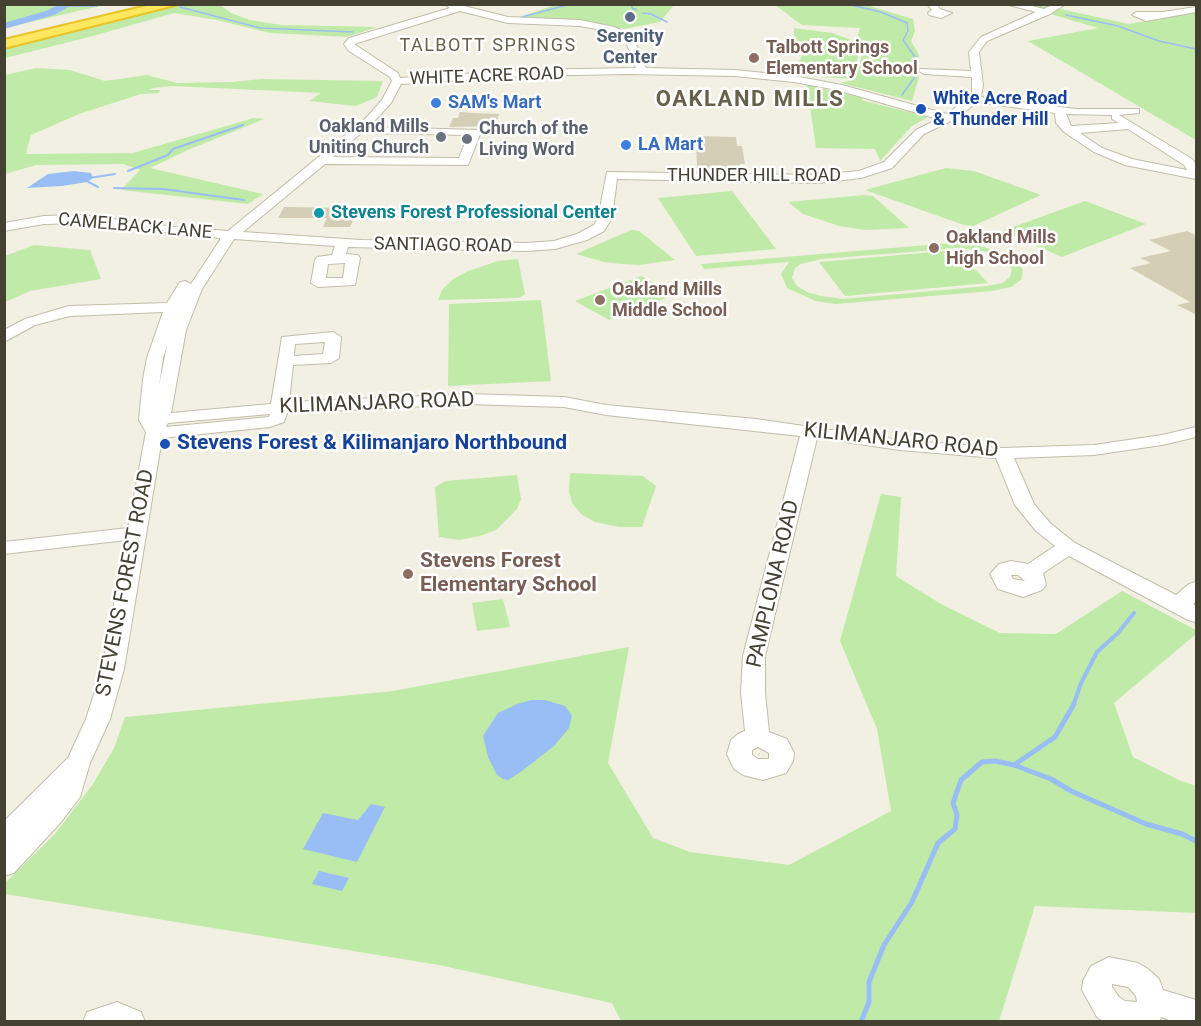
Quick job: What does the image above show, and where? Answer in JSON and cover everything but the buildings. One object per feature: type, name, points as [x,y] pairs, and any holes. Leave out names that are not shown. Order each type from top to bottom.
[{"type":"highway","points":[[4,33],[123,4]]},
{"type":"highway","points":[[4,44],[173,4]]},
{"type":"street","points":[[445,4],[508,20],[587,24],[620,32],[632,40],[642,71]]},
{"type":"street","points":[[1009,4],[1047,12]]},
{"type":"street","points":[[1034,108],[1036,102],[1086,105],[1123,103],[1135,111],[1089,113],[1060,111],[1034,108],[974,99],[978,91],[974,52],[984,39],[1062,4]]},
{"type":"street","points":[[397,81],[392,72],[349,47],[352,40],[459,8]]},
{"type":"street","points":[[1152,16],[1197,10]]},
{"type":"street","name":"WHITE ACRE ROAD","points":[[397,81],[642,71],[728,72],[794,79],[843,89],[948,118]]},
{"type":"street","points":[[924,71],[976,74]]},
{"type":"street","name":"STEVENS FOREST ROAD","points":[[4,865],[52,815],[71,790],[78,763],[91,737],[105,699],[125,605],[154,424],[172,357],[179,307],[199,265],[211,250],[382,108],[397,81]]},
{"type":"street","name":"THUNDER HILL ROAD","points":[[611,175],[809,179],[848,177],[888,165],[920,132],[965,108],[974,99]]},
{"type":"street","points":[[1060,111],[1062,123],[1068,130],[1089,145],[1118,159],[1194,175],[1192,165],[1116,117]]},
{"type":"street","points":[[1068,130],[1130,126]]},
{"type":"street","points":[[320,160],[464,162],[475,132],[358,130]]},
{"type":"street","name":"SANTIAGO ROAD","points":[[230,235],[343,242],[526,247],[569,242],[591,233],[602,223],[611,175]]},
{"type":"street","name":"CAMELBACK LANE","points":[[4,227],[44,220],[81,219],[161,230],[230,235]]},
{"type":"street","points":[[338,259],[343,242]]},
{"type":"street","points":[[4,337],[30,322],[58,313],[82,310],[179,307]]},
{"type":"street","points":[[279,414],[286,361]]},
{"type":"street","name":"KILIMANJARO ROAD","points":[[154,424],[279,414],[363,415],[606,410],[709,418],[953,450],[1003,453],[1094,450],[1151,442],[1197,432]]},
{"type":"street","name":"PAMPLONA ROAD","points":[[758,738],[753,684],[754,656],[810,431]]},
{"type":"street","points":[[1003,453],[1029,511],[1043,527],[1068,547],[1188,610],[1197,589]]},
{"type":"street","points":[[4,548],[138,532]]},
{"type":"street","points":[[1029,572],[1068,547]]},
{"type":"street","name":"STEVENS FOREST ROAD","points":[[4,838],[78,763]]},
{"type":"street","points":[[1152,1000],[1197,1014]]},
{"type":"street","points":[[98,1022],[117,1016],[130,1022]]},
{"type":"green space","points":[[5,4],[104,5],[5,28]]},
{"type":"green space","points":[[187,4],[220,5],[231,13],[250,20],[281,25],[377,27],[347,37],[270,33],[217,20],[174,13],[5,58],[4,46]]},
{"type":"green space","points":[[555,5],[674,5],[660,22],[624,29],[581,21],[514,19]]},
{"type":"green space","points":[[775,5],[866,5],[913,19],[915,31],[911,41],[919,55],[919,77],[912,101],[841,83],[855,79],[864,42],[857,39],[860,28],[802,25]]},
{"type":"green space","points":[[1020,5],[1055,5],[1051,7],[1129,24],[1196,12],[1196,140],[1028,41],[1098,28]]},
{"type":"green space","points":[[794,28],[832,33],[854,41],[858,56],[853,79],[794,75],[806,45],[794,43]]},
{"type":"green space","points":[[36,68],[70,70],[105,81],[147,75],[177,83],[261,79],[383,81],[377,97],[356,106],[309,101],[321,93],[172,86],[153,88],[148,90],[160,90],[159,93],[141,94],[79,114],[31,135],[26,154],[133,153],[254,118],[264,119],[150,168],[263,194],[248,204],[121,190],[140,170],[123,164],[36,165],[5,174],[5,75]]},
{"type":"green space","points":[[807,85],[928,117],[912,126],[880,161],[875,149],[816,148]]},
{"type":"green space","points":[[946,168],[974,171],[1041,195],[973,226],[964,225],[865,190]]},
{"type":"green space","points":[[732,191],[776,249],[696,256],[658,198]]},
{"type":"green space","points":[[873,196],[909,228],[865,230],[839,226],[803,214],[788,202]]},
{"type":"green space","points":[[1085,201],[1146,224],[1062,257],[1002,231]]},
{"type":"green space","points":[[631,230],[639,231],[675,260],[639,265],[621,264],[576,254]]},
{"type":"green space","points":[[975,241],[980,246],[1001,252],[1015,260],[1023,270],[1021,280],[1011,287],[992,291],[835,304],[816,301],[787,288],[781,274],[789,262],[704,269],[701,264]],"holes":[[[961,248],[987,252],[1000,257],[1012,269],[1010,277],[1002,283],[843,299],[807,292],[797,286],[792,278],[795,268],[801,264],[821,259]]]},
{"type":"green space","points":[[34,245],[90,250],[101,279],[30,291],[5,302],[5,256]]},
{"type":"green space","points":[[956,250],[988,283],[845,296],[819,262]]},
{"type":"green space","points":[[518,259],[525,294],[519,298],[438,300],[442,290],[452,280],[468,271],[498,261]]},
{"type":"green space","points":[[641,276],[676,294],[609,320],[575,301]]},
{"type":"green space","points":[[541,300],[551,381],[448,386],[449,304]]},
{"type":"green space","points":[[570,473],[643,476],[656,486],[642,527],[619,527],[595,522],[581,514],[572,503],[569,491]]},
{"type":"green space","points":[[517,475],[521,499],[517,509],[496,530],[459,540],[439,537],[435,487],[446,481]]},
{"type":"green space","points":[[881,494],[901,497],[896,576],[941,604],[1000,633],[1056,634],[1122,591],[1196,630],[1196,634],[1114,703],[1133,757],[1196,786],[1196,913],[1035,906],[999,1021],[621,1021],[612,1003],[439,965],[5,894],[5,883],[55,834],[93,784],[114,748],[125,717],[393,691],[629,647],[608,763],[653,838],[690,852],[789,865],[891,811],[877,729],[840,641]]},
{"type":"green space","points":[[503,599],[510,627],[477,631],[472,603]]},
{"type":"water","points":[[74,171],[91,173],[93,178],[87,182],[62,186],[27,188],[48,174]]},
{"type":"water","points":[[531,700],[545,700],[565,706],[572,716],[569,728],[554,746],[522,771],[508,780],[503,779],[497,775],[488,757],[483,736],[498,713]]},
{"type":"water","points":[[371,804],[385,807],[357,862],[303,849],[323,813],[358,820]]},
{"type":"water","points":[[319,871],[349,878],[342,891],[312,884]]},
{"type":"waterway","points":[[4,26],[50,13],[69,4]]},
{"type":"waterway","points":[[522,17],[571,4]]},
{"type":"waterway","points":[[632,4],[632,8],[636,10]]},
{"type":"waterway","points":[[847,4],[881,12],[907,23],[908,31],[903,40],[915,57],[913,62],[916,67],[914,78],[902,95]]},
{"type":"waterway","points":[[1037,4],[1041,6]]},
{"type":"waterway","points":[[64,6],[97,6]]},
{"type":"waterway","points":[[180,7],[260,28],[353,32]]},
{"type":"waterway","points":[[643,13],[651,14],[667,22]]},
{"type":"waterway","points":[[1066,15],[1118,26],[1159,41],[1196,49]]},
{"type":"waterway","points":[[128,171],[168,155],[173,149],[243,125]]},
{"type":"waterway","points":[[89,178],[115,174]]},
{"type":"waterway","points":[[83,179],[98,187]]},
{"type":"waterway","points":[[114,188],[163,189],[244,200]]},
{"type":"waterway","points":[[1073,705],[1081,683],[1097,652],[1118,633],[1134,613]]},
{"type":"waterway","points":[[1014,765],[1055,737],[1073,705]]},
{"type":"waterway","points":[[861,1022],[869,1002],[869,982],[884,945],[912,902],[938,843],[955,829],[957,815],[953,803],[961,780],[982,762],[995,761],[1014,765]]},
{"type":"waterway","points":[[1014,765],[1051,779],[1071,791],[1146,824],[1182,834],[1196,841]]},
{"type":"place","name":"Serenity Center","points":[[630,17]]},
{"type":"place","name":"Talbott Springs Elementary School","points":[[754,58]]},
{"type":"place","name":"SAM's Mart","points":[[436,103]]},
{"type":"place","name":"White Acre Road & Thunder Hill","points":[[921,109]]},
{"type":"place","name":"Oakland Mills Uniting Church","points":[[441,137]]},
{"type":"place","name":"Church of the Living Word","points":[[467,139]]},
{"type":"place","name":"LA Mart","points":[[626,145]]},
{"type":"place","name":"Stevens Forest Professional Center","points":[[319,213]]},
{"type":"place","name":"Oakland Mills High School","points":[[934,248]]},
{"type":"place","name":"Oakland Mills Middle School","points":[[600,300]]},
{"type":"place","name":"Stevens Forest & Kilimanjaro Northbound","points":[[165,444]]},
{"type":"place","name":"Stevens Forest Elementary School","points":[[408,574]]},
{"type":"district","name":"TALBOTT SPRINGS","points":[[488,46]]},
{"type":"district","name":"OAKLAND MILLS","points":[[750,100]]}]
